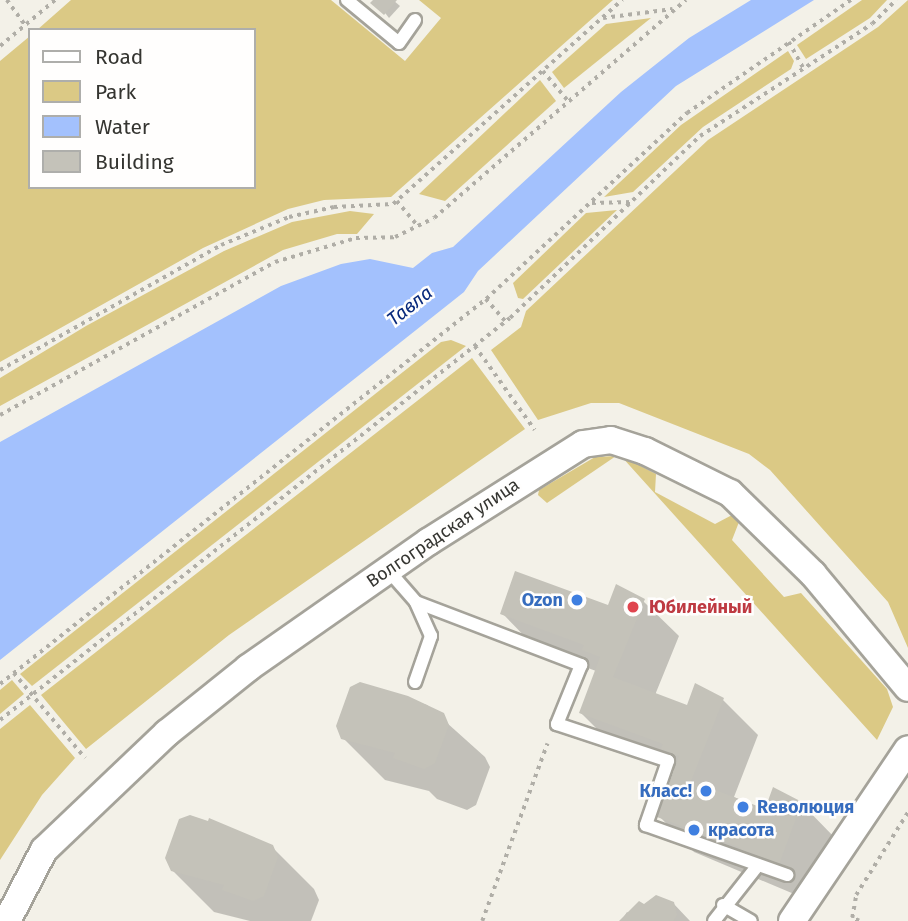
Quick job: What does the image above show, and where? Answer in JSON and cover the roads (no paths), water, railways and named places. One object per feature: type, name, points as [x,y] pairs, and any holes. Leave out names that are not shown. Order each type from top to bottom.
[{"type":"street","name":"Волгоградская улица","points":[[7,921],[44,850],[167,733],[248,668],[388,570],[533,472],[583,443],[611,440],[684,467],[730,493],[813,574],[908,688]]},
{"type":"street","points":[[792,921],[908,749]]},
{"type":"lane","points":[[347,0],[399,43],[415,20]]},
{"type":"lane","points":[[388,570],[416,602],[431,636],[415,682]]},
{"type":"lane","points":[[416,602],[581,665],[557,724],[668,761],[646,825],[787,875]]},
{"type":"lane","points":[[714,921],[723,905],[758,865]]},
{"type":"lane","points":[[723,905],[751,921]]},
{"type":"water","name":"Тавла","points":[[751,0],[814,0],[676,86],[478,271],[464,292],[0,660],[0,442],[281,286],[341,264],[370,259],[413,268],[432,253],[453,247],[621,92],[689,38]]},
{"type":"place","name":"Ozon","points":[[577,600]]},
{"type":"place","name":"Юбилейный","points":[[633,607]]},
{"type":"place","name":"Класс!","points":[[706,791]]},
{"type":"place","name":"Rеволюция","points":[[743,807]]},
{"type":"place","name":"красота","points":[[694,830]]}]
